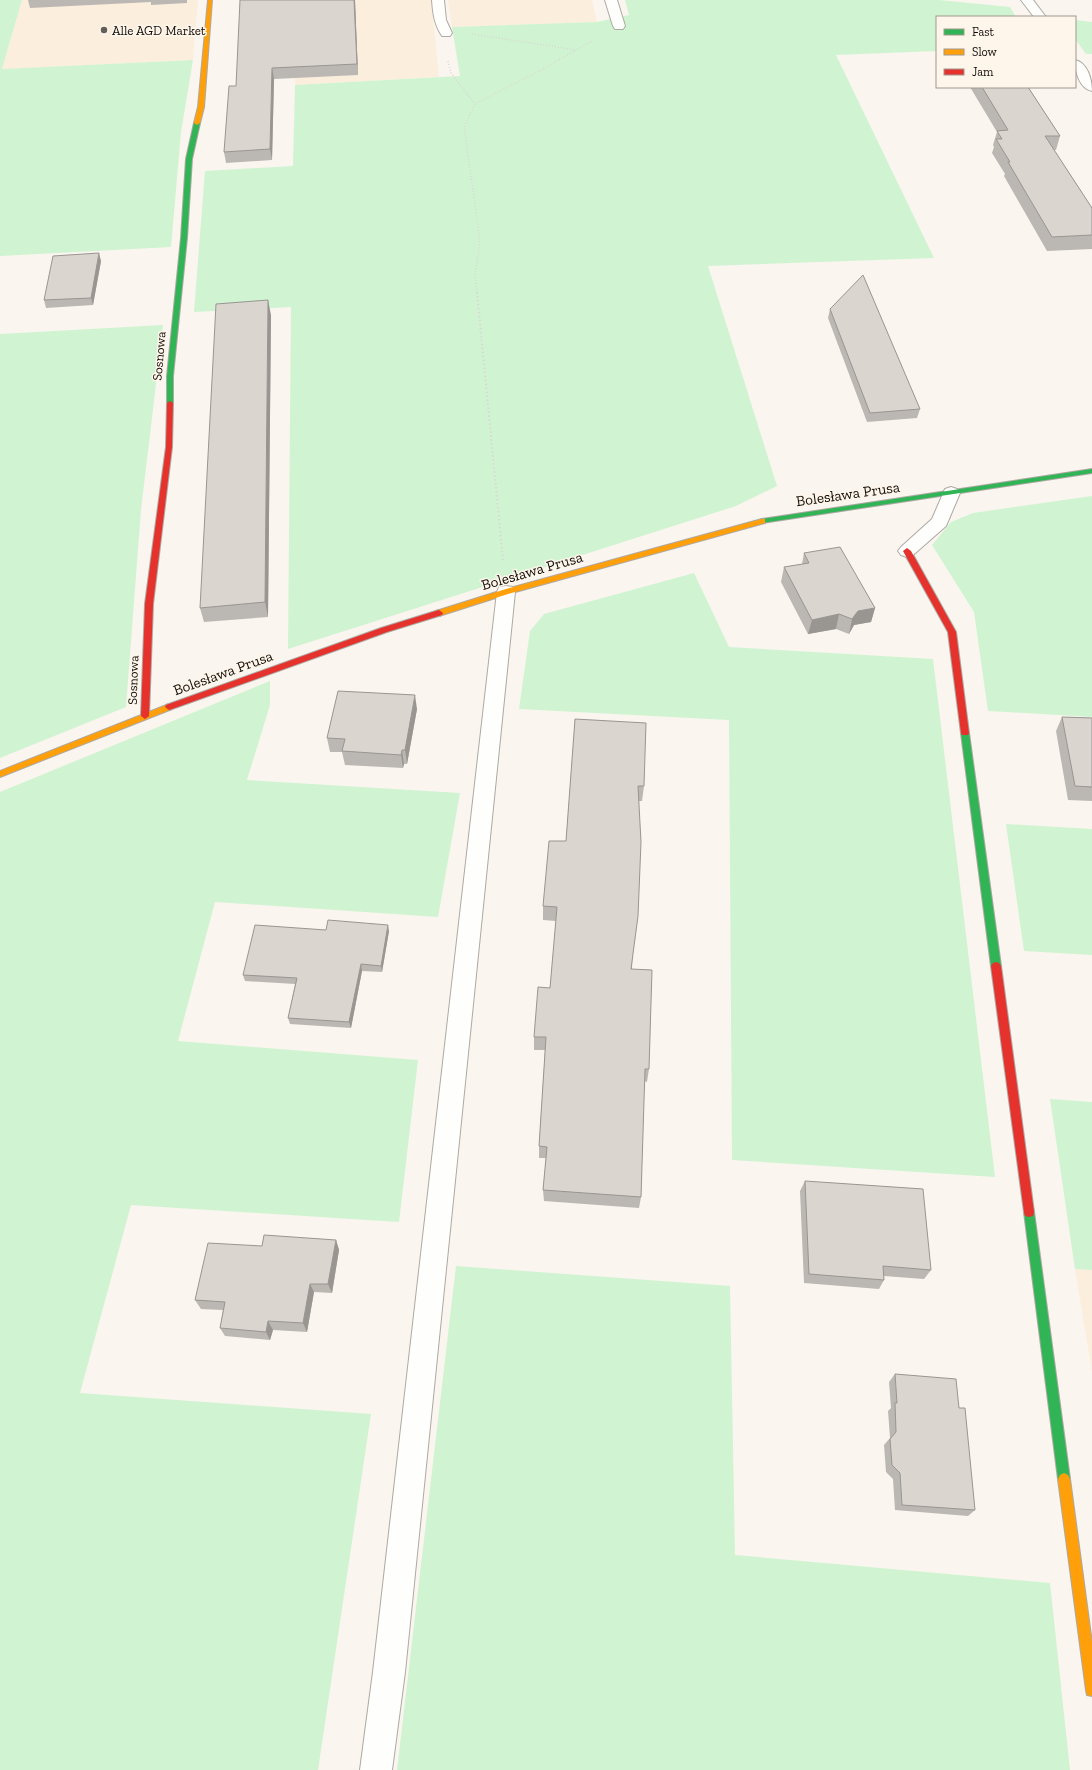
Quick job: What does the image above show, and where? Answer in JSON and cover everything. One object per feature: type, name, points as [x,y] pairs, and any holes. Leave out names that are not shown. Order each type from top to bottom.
[{"type":"street","name":"Sosnowa","points":[[145,716],[149,604],[169,447],[170,376],[184,238],[189,159],[201,107],[210,0]]},
{"type":"street","points":[[438,0],[440,20],[446,33]]},
{"type":"street","points":[[611,0],[619,26]]},
{"type":"street","points":[[1027,0],[1039,16]]},
{"type":"street","points":[[1076,65],[1092,87]]},
{"type":"street","name":"Bolesława Prusa","points":[[0,774],[145,716],[384,630],[506,592],[757,522],[1092,471]]},
{"type":"street","points":[[951,493],[940,522],[907,552],[952,632],[1092,1690]]},
{"type":"street","points":[[376,1770],[390,1664],[506,592]]},
{"type":"path","points":[[506,592],[475,275],[480,240],[464,127],[475,104],[619,26]]},
{"type":"path","points":[[475,104],[451,73],[448,63],[446,33],[485,35],[577,50]]},
{"type":"shaded area","name":"Alle AGD Market","points":[[22,0],[198,0],[193,60],[2,69]]},
{"type":"shaded area","points":[[295,0],[431,0],[439,77],[295,85]]},
{"type":"shaded area","points":[[448,0],[592,0],[597,22],[452,27]]},
{"type":"shaded area","points":[[1075,1269],[1092,1270],[1092,1372]]},
{"type":"green space","points":[[0,0],[22,0],[2,69],[193,60],[181,132],[171,247],[0,256]]},
{"type":"green space","points":[[625,0],[939,0],[1010,7],[1015,16],[936,16],[936,51],[836,55],[934,258],[708,266],[777,486],[736,506],[288,649],[291,307],[194,312],[205,171],[293,166],[295,85],[460,76],[452,27],[597,22],[629,15]]},
{"type":"green space","points":[[1076,20],[1092,22],[1092,54],[1086,54],[1076,40]]},
{"type":"green space","points":[[163,325],[141,510],[126,707],[0,758],[0,334]]},
{"type":"green space","points":[[1092,496],[1092,717],[988,711],[974,612],[932,545],[951,522],[973,513]]},
{"type":"green space","points":[[694,573],[729,647],[933,659],[995,1177],[732,1160],[729,720],[519,709],[530,631],[544,614]]},
{"type":"green space","points":[[270,681],[270,705],[247,780],[460,793],[438,917],[215,902],[178,1041],[418,1060],[399,1222],[131,1205],[80,1393],[371,1414],[318,1770],[0,1770],[0,792]]},
{"type":"green space","points":[[1006,824],[1092,829],[1092,955],[1024,951]]},
{"type":"green space","points":[[1050,1099],[1092,1102],[1092,1270],[1075,1269]]},
{"type":"green space","points":[[456,1266],[730,1286],[735,1555],[1050,1583],[1070,1770],[397,1770]]},
{"type":"building","points":[[240,0],[354,0],[357,64],[272,68],[270,149],[224,152],[229,86],[236,86]]},
{"type":"building","points":[[983,88],[1029,88],[1060,136],[1045,136],[1092,208],[1092,235],[1052,237],[996,139],[1002,139],[997,131],[1008,130]]},
{"type":"building","points":[[99,253],[91,298],[44,300],[53,256]]},
{"type":"building","points":[[863,275],[920,409],[870,413],[830,309]]},
{"type":"building","points":[[268,300],[265,602],[200,608],[216,304]]},
{"type":"building","points":[[840,547],[875,608],[858,611],[852,619],[839,614],[812,620],[784,567],[809,563],[804,553]]},
{"type":"building","points":[[338,691],[415,695],[405,750],[402,750],[401,755],[342,751],[345,739],[327,738]]},
{"type":"building","points":[[1062,717],[1092,718],[1092,787],[1075,786]]},
{"type":"building","points":[[575,719],[646,723],[644,786],[638,786],[641,842],[638,916],[631,969],[652,970],[649,1069],[645,1069],[641,1197],[543,1190],[547,1147],[539,1146],[546,1037],[534,1037],[538,987],[550,988],[557,907],[543,906],[549,841],[566,841]]},
{"type":"building","points":[[328,920],[388,925],[381,966],[361,964],[349,1022],[288,1018],[297,978],[243,975],[255,925],[326,930]]},
{"type":"building","points":[[805,1181],[923,1189],[931,1270],[883,1266],[884,1280],[809,1274]]},
{"type":"building","points":[[264,1235],[336,1240],[328,1284],[310,1284],[303,1323],[268,1321],[266,1332],[220,1328],[225,1302],[195,1300],[208,1243],[262,1246]]},
{"type":"building","points":[[895,1374],[956,1379],[959,1408],[965,1408],[975,1510],[902,1505],[900,1473],[892,1465],[890,1439],[896,1432],[895,1403],[897,1403]]},
{"type":"traffic: fast","points":[[170,403],[170,376],[184,238],[189,159],[197,123]]},
{"type":"traffic: fast","points":[[762,521],[1092,471]]},
{"type":"traffic: fast","points":[[965,733],[996,966]]},
{"type":"traffic: fast","points":[[1029,1212],[1064,1479]]},
{"type":"traffic: slow","points":[[197,123],[201,107],[210,0]]},
{"type":"traffic: slow","points":[[439,613],[506,592],[762,521]]},
{"type":"traffic: slow","points":[[0,774],[169,707]]},
{"type":"traffic: slow","points":[[1064,1479],[1092,1690]]},
{"type":"traffic: jam","points":[[145,716],[149,604],[169,447],[170,403]]},
{"type":"traffic: jam","points":[[907,551],[952,632],[965,733]]},
{"type":"traffic: jam","points":[[169,707],[384,630],[439,613]]},
{"type":"traffic: jam","points":[[996,966],[1029,1212]]},
{"type":"place","name":"Alle AGD Market","points":[[104,30]]}]
